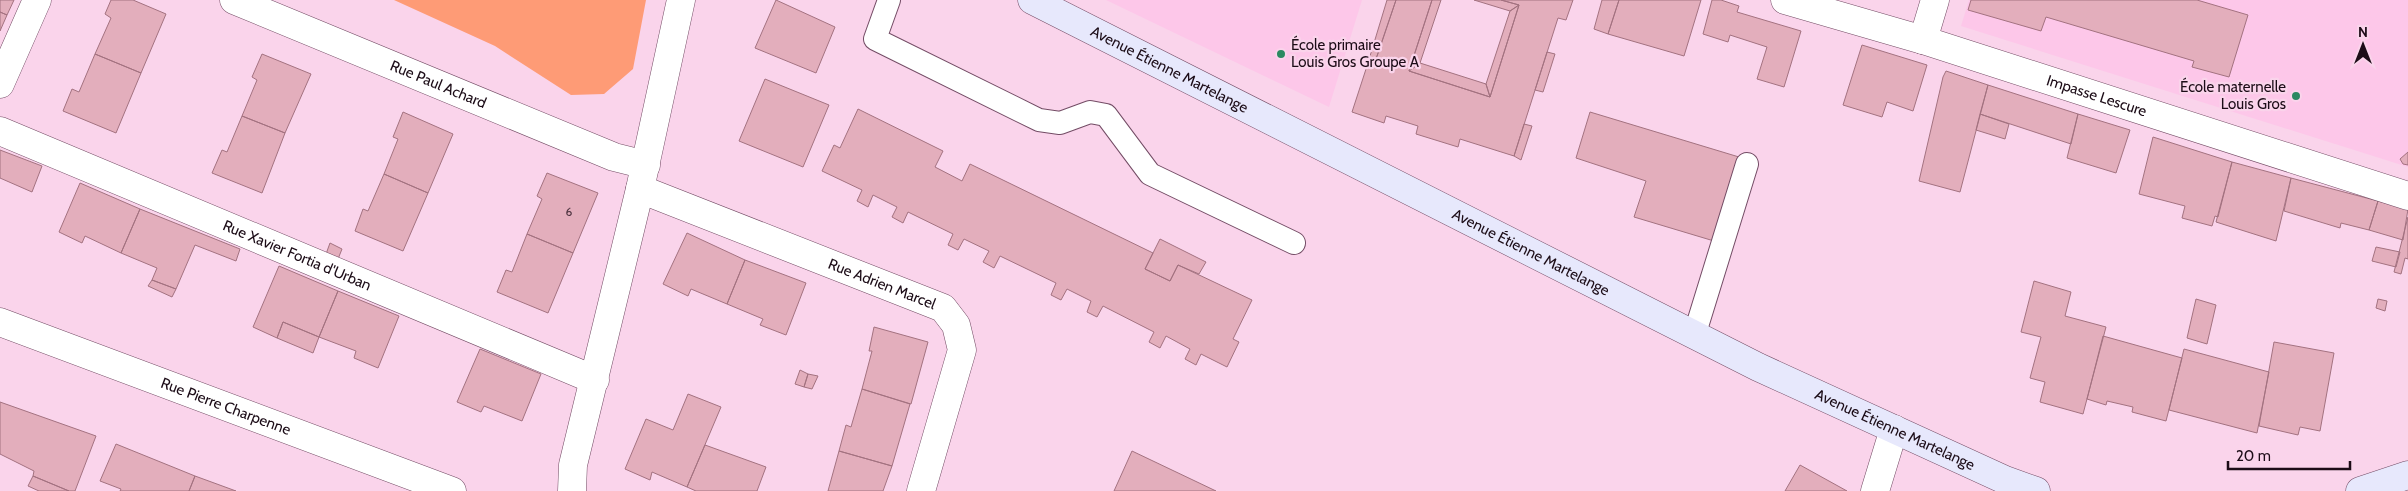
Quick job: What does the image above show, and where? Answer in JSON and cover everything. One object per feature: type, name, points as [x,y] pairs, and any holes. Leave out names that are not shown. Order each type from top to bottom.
[{"type":"street","points":[[0,84],[37,0]]},
{"type":"street","name":"Rue Paul Achard","points":[[234,0],[614,157],[643,177]]},
{"type":"street","points":[[572,491],[573,465],[643,177],[681,0]]},
{"type":"street","name":"Avenue Étienne Martelange","points":[[1032,0],[1694,336],[2006,480],[2036,491]]},
{"type":"street","name":"Impasse Lescure","points":[[1785,0],[1824,5],[1923,40],[2408,196]]},
{"type":"street","points":[[1923,40],[1935,0]]},
{"type":"street","name":"Rue Xavier Fortia d'Urban","points":[[0,131],[595,380]]},
{"type":"street","name":"Rue Adrien Marcel","points":[[643,177],[943,308],[956,325],[962,350],[921,491]]},
{"type":"street","name":"Rue Pierre Charpenne","points":[[0,322],[452,491]]},
{"type":"street","points":[[1874,491],[1894,429]]},
{"type":"street","points":[[2360,491],[2408,475]]},
{"type":"lane","points":[[889,0],[875,40],[1039,120],[1060,123],[1090,112],[1106,115],[1150,174],[1294,243]]},
{"type":"lane","points":[[1694,336],[1747,164]]},
{"type":"shaded area","points":[[394,0],[646,0],[633,69],[604,94],[571,95],[495,46]]},
{"type":"shaded area","name":"École primaire Louis Gros Groupe A","points":[[1106,0],[1362,0],[1329,107]]},
{"type":"shaded area","name":"École maternelle Louis Gros","points":[[1969,0],[2408,0],[2408,167],[1961,26]]},
{"type":"building","points":[[0,0],[14,0],[7,15],[0,12]]},
{"type":"building","points":[[111,0],[133,0],[166,14],[141,73],[95,54],[111,18],[105,14]]},
{"type":"building","points":[[776,0],[835,27],[816,73],[755,48]]},
{"type":"building","points":[[1387,0],[1396,0],[1373,68],[1367,66]]},
{"type":"building","points":[[1396,0],[1432,0],[1409,71],[1490,97],[1519,5],[1501,0],[1573,0],[1566,20],[1558,18],[1514,156],[1460,139],[1458,147],[1416,134],[1418,126],[1386,116],[1384,123],[1352,112],[1367,66],[1373,68]]},
{"type":"building","points":[[1432,0],[1441,0],[1420,63],[1409,71]]},
{"type":"building","points":[[1474,0],[1501,0],[1519,5],[1510,11]]},
{"type":"building","points":[[1602,0],[1619,0],[1608,34],[1594,29]]},
{"type":"building","points":[[1619,0],[1701,0],[1684,56],[1608,34]]},
{"type":"building","points":[[1712,0],[1721,0],[1739,6],[1737,12],[1801,31],[1784,87],[1757,79],[1767,47],[1730,35],[1728,42],[1703,34]]},
{"type":"building","points":[[1971,0],[2197,0],[2248,15],[2229,77],[2192,67],[2194,61],[2046,17],[2041,31],[1968,10]]},
{"type":"building","points":[[1519,5],[1490,97],[1486,84],[1510,11]]},
{"type":"building","points":[[0,12],[7,15],[0,31]]},
{"type":"building","points":[[1862,45],[1927,65],[1913,111],[1887,102],[1882,117],[1843,105]]},
{"type":"building","points":[[1547,52],[1555,54],[1543,92],[1535,90]]},
{"type":"building","points":[[95,54],[141,73],[116,133],[63,111],[72,89],[79,92]]},
{"type":"building","points":[[262,54],[311,74],[285,133],[242,116],[257,80],[252,77]]},
{"type":"building","points":[[1420,63],[1486,84],[1490,97],[1409,71]]},
{"type":"building","points":[[1946,71],[1988,85],[1960,192],[1919,181]]},
{"type":"building","points":[[765,79],[829,105],[803,167],[739,141]]},
{"type":"building","points":[[1988,85],[2078,114],[2071,144],[1980,114]]},
{"type":"building","points":[[858,109],[943,151],[935,167],[962,181],[970,164],[1153,253],[1145,269],[1170,281],[1178,265],[1252,300],[1233,339],[1239,342],[1227,367],[1201,354],[1196,365],[1185,359],[1190,349],[1166,336],[1160,348],[1149,342],[1154,332],[1103,306],[1097,317],[1087,312],[1091,301],[1067,289],[1061,300],[1051,295],[1056,283],[1000,256],[994,268],[983,262],[989,251],[964,239],[958,250],[948,245],[953,234],[908,212],[903,223],[892,217],[897,207],[873,195],[868,207],[857,201],[862,190],[822,171],[834,145],[840,148]]},
{"type":"building","points":[[403,112],[453,134],[428,193],[384,174],[398,139],[393,137]]},
{"type":"building","points":[[1590,112],[1739,157],[1714,241],[1634,217],[1646,181],[1576,158]]},
{"type":"building","points":[[1980,114],[2009,124],[2005,139],[1976,130]]},
{"type":"building","points":[[2078,114],[2130,130],[2116,173],[2067,158]]},
{"type":"building","points":[[242,116],[285,133],[262,193],[212,173],[222,150],[227,152]]},
{"type":"building","points":[[1524,124],[1532,126],[1521,160],[1514,156]]},
{"type":"building","points":[[2153,137],[2232,162],[2218,217],[2215,216],[2212,226],[2182,218],[2185,206],[2139,194]]},
{"type":"building","points":[[0,150],[42,166],[32,192],[0,178]]},
{"type":"building","points":[[2408,152],[2408,165],[2403,164],[2400,159]]},
{"type":"building","points":[[2232,162],[2291,178],[2276,241],[2216,222]]},
{"type":"building","points":[[547,173],[598,193],[573,253],[527,234],[542,199],[537,196]]},
{"type":"building","points":[[384,174],[428,193],[403,251],[355,231],[363,209],[368,211]]},
{"type":"building","points":[[2291,178],[2378,201],[2369,230],[2341,223],[2340,228],[2284,211]]},
{"type":"building","points":[[80,183],[140,209],[121,253],[85,236],[82,243],[59,232]]},
{"type":"building","points":[[2378,201],[2408,209],[2403,240],[2369,230]]},
{"type":"building","points":[[140,209],[240,249],[236,261],[195,245],[176,289],[152,280],[157,268],[121,253]]},
{"type":"building","points":[[2408,217],[2408,259],[2405,258],[2401,274],[2394,272]]},
{"type":"building","points":[[687,233],[745,260],[727,304],[691,289],[688,296],[663,284]]},
{"type":"building","points":[[527,234],[573,253],[548,313],[497,292],[506,270],[512,272]]},
{"type":"building","points":[[1160,239],[1206,262],[1199,274],[1178,265],[1170,281],[1145,269]]},
{"type":"building","points":[[330,243],[342,249],[338,259],[326,254]]},
{"type":"building","points":[[2376,247],[2400,252],[2396,267],[2372,261]]},
{"type":"building","points":[[745,260],[806,283],[786,335],[760,325],[763,319],[727,304]]},
{"type":"building","points":[[279,266],[338,291],[319,337],[283,322],[277,338],[253,327]]},
{"type":"building","points":[[152,280],[176,289],[172,297],[148,286]]},
{"type":"building","points":[[2034,281],[2071,292],[2065,316],[2106,327],[2083,414],[2040,402],[2045,382],[2030,378],[2041,337],[2021,332]]},
{"type":"building","points":[[338,291],[399,316],[378,368],[354,358],[356,351],[319,337]]},
{"type":"building","points":[[2196,299],[2216,305],[2207,344],[2187,338]]},
{"type":"building","points":[[2378,299],[2387,301],[2385,311],[2376,308]]},
{"type":"building","points":[[283,322],[319,337],[313,353],[277,338]]},
{"type":"building","points":[[874,327],[928,342],[911,404],[862,389],[872,351],[869,351]]},
{"type":"building","points":[[2103,336],[2182,358],[2166,421],[2132,412],[2133,407],[2107,401],[2106,405],[2087,399]]},
{"type":"building","points":[[2274,342],[2334,353],[2320,431],[2300,427],[2298,435],[2259,426]]},
{"type":"building","points":[[480,349],[541,374],[522,421],[484,406],[481,412],[457,402]]},
{"type":"building","points":[[2184,349],[2269,372],[2257,433],[2169,410]]},
{"type":"building","points":[[800,370],[808,374],[804,387],[795,384]]},
{"type":"building","points":[[808,374],[818,376],[812,389],[804,387]]},
{"type":"building","points":[[862,389],[910,404],[892,466],[839,451],[846,425],[851,427]]},
{"type":"building","points":[[688,394],[721,407],[687,487],[652,472],[650,480],[625,469],[646,419],[673,430]]},
{"type":"building","points":[[0,402],[96,436],[75,491],[69,491],[33,476],[34,471],[0,454]]},
{"type":"building","points":[[116,444],[195,476],[189,491],[120,491],[121,489],[100,481]]},
{"type":"building","points":[[705,445],[766,467],[757,491],[696,491],[687,487]]},
{"type":"building","points":[[839,451],[892,466],[883,491],[828,491]]},
{"type":"building","points":[[1132,451],[1216,491],[1114,491]]},
{"type":"building","points":[[1800,465],[1847,491],[1785,491]]},
{"type":"building","points":[[33,476],[69,491],[39,491],[28,486]]},
{"type":"building","points":[[195,476],[236,491],[189,491]]},
{"type":"place","name":"École primaire Louis Gros Groupe A","points":[[1281,54]]},
{"type":"place","name":"École maternelle Louis Gros","points":[[2296,96]]}]
